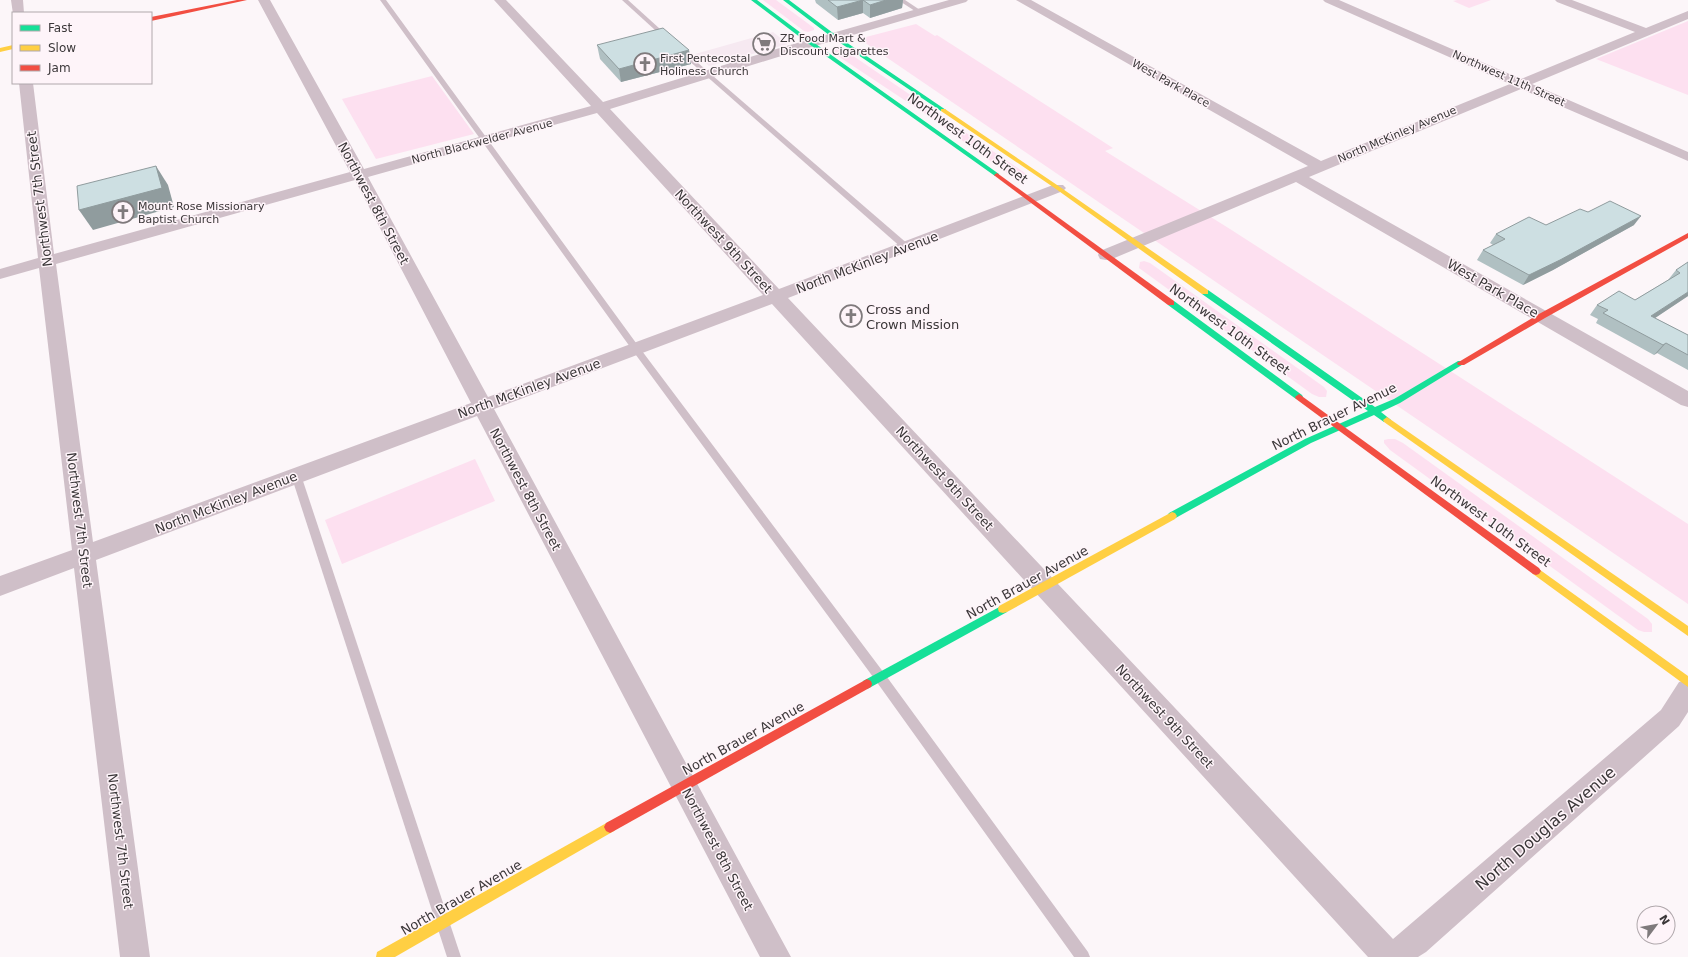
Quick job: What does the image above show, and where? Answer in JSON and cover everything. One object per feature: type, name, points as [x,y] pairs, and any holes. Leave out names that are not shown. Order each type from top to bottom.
[{"type":"main road","points":[[152,19],[244,0]]},
{"type":"main road","name":"Northwest 10th Street","points":[[754,0],[811,43],[1030,199],[1688,682]]},
{"type":"main road","name":"Northwest 10th Street","points":[[786,0],[835,37],[1058,188],[1688,632]]},
{"type":"main road","points":[[0,50],[12,47]]},
{"type":"main road","name":"North Brauer Avenue","points":[[382,957],[684,785],[1308,441],[1397,401],[1542,316],[1688,236]]},
{"type":"street","points":[[17,0],[18,12]]},
{"type":"street","name":"Northwest 8th Street","points":[[264,0],[359,174],[481,406],[776,957]]},
{"type":"street","name":"Northwest 9th Street","points":[[500,0],[1389,957]]},
{"type":"street","name":"North Blackwelder Avenue","points":[[0,274],[599,108],[811,43],[962,0]]},
{"type":"street","name":"West Park Place","points":[[1022,0],[1320,167]]},
{"type":"street","name":"Northwest 11th Street","points":[[1329,0],[1688,157]]},
{"type":"street","points":[[1561,0],[1646,32]]},
{"type":"street","name":"North McKinley Avenue","points":[[1106,255],[1688,15]]},
{"type":"street","name":"Northwest 7th Street","points":[[26,84],[47,262],[135,957]]},
{"type":"street","name":"West Park Place","points":[[1297,176],[1688,400]]},
{"type":"street","name":"North McKinley Avenue","points":[[0,586],[775,297],[1058,188]]},
{"type":"street","name":"North Douglas Avenue","points":[[1393,957],[1415,941],[1670,718],[1688,690]]},
{"type":"lane","points":[[383,0],[636,348],[880,677],[1083,957]]},
{"type":"lane","points":[[625,0],[672,43]]},
{"type":"lane","points":[[901,0],[920,12]]},
{"type":"lane","points":[[678,48],[906,247]]},
{"type":"lane","points":[[296,475],[454,957]]},
{"type":"shaded area","points":[[763,0],[776,0],[814,28],[814,30],[808,32],[804,31]]},
{"type":"shaded area","points":[[1491,0],[1469,8],[1453,1]]},
{"type":"shaded area","points":[[1688,21],[1688,95],[1596,59]]},
{"type":"shaded area","points":[[916,24],[935,36],[937,35],[1113,148],[1105,151],[1230,229],[1688,524],[1688,604],[864,42],[866,37]]},
{"type":"shaded area","points":[[773,32],[788,44],[709,66],[695,54]]},
{"type":"shaded area","points":[[835,48],[843,49],[1025,173],[1027,177],[1024,179],[1014,178],[924,113],[832,52]]},
{"type":"shaded area","points":[[432,76],[474,134],[376,159],[342,99]]},
{"type":"shaded area","points":[[1144,261],[1150,263],[1324,387],[1327,391],[1326,397],[1319,397],[1312,394],[1139,268],[1140,262]]},
{"type":"shaded area","points":[[1395,439],[1403,443],[1648,619],[1652,624],[1652,632],[1638,630],[1390,450],[1384,443],[1384,440]]},
{"type":"shaded area","points":[[475,459],[495,501],[342,564],[325,520]]},
{"type":"building","points":[[828,0],[863,0],[837,7]]},
{"type":"building","points":[[863,0],[886,0],[870,5]]},
{"type":"building","points":[[663,28],[689,50],[619,69],[597,45]]},
{"type":"building","points":[[156,166],[162,188],[79,210],[77,186]]},
{"type":"building","points":[[1610,201],[1641,216],[1529,275],[1483,250],[1505,239],[1496,234],[1529,217],[1546,225],[1580,209],[1588,212]]},
{"type":"building","points":[[1688,262],[1688,292],[1651,316],[1688,335],[1688,355],[1666,343],[1663,345],[1603,313],[1608,310],[1597,305],[1619,291],[1635,300],[1680,273],[1676,270]]},
{"type":"traffic: fast","points":[[754,0],[811,43],[997,175]]},
{"type":"traffic: fast","points":[[786,0],[835,37],[943,110]]},
{"type":"traffic: fast","points":[[1205,292],[1387,420]]},
{"type":"traffic: fast","points":[[1171,303],[1299,397]]},
{"type":"traffic: fast","points":[[1172,516],[1308,441],[1397,401],[1461,363]]},
{"type":"traffic: fast","points":[[867,684],[1003,609]]},
{"type":"traffic: slow","points":[[0,50],[12,47]]},
{"type":"traffic: slow","points":[[943,110],[1058,188],[1205,292]]},
{"type":"traffic: slow","points":[[1387,420],[1688,632]]},
{"type":"traffic: slow","points":[[1003,609],[1172,516]]},
{"type":"traffic: slow","points":[[1536,571],[1688,682]]},
{"type":"traffic: slow","points":[[382,957],[610,827]]},
{"type":"traffic: jam","points":[[152,19],[244,0]]},
{"type":"traffic: jam","points":[[997,175],[1171,303]]},
{"type":"traffic: jam","points":[[1461,363],[1688,235]]},
{"type":"traffic: jam","points":[[1299,397],[1536,571]]},
{"type":"traffic: jam","points":[[610,827],[867,684]]},
{"type":"place","name":"ZR Food Mart & Discount Cigarettes","points":[[764,44]]},
{"type":"place","name":"First Pentecostal Holiness Church","points":[[645,64]]},
{"type":"place","name":"Mount Rose Missionary Baptist Church","points":[[123,212]]},
{"type":"place","name":"Cross and Crown Mission","points":[[851,316]]}]
